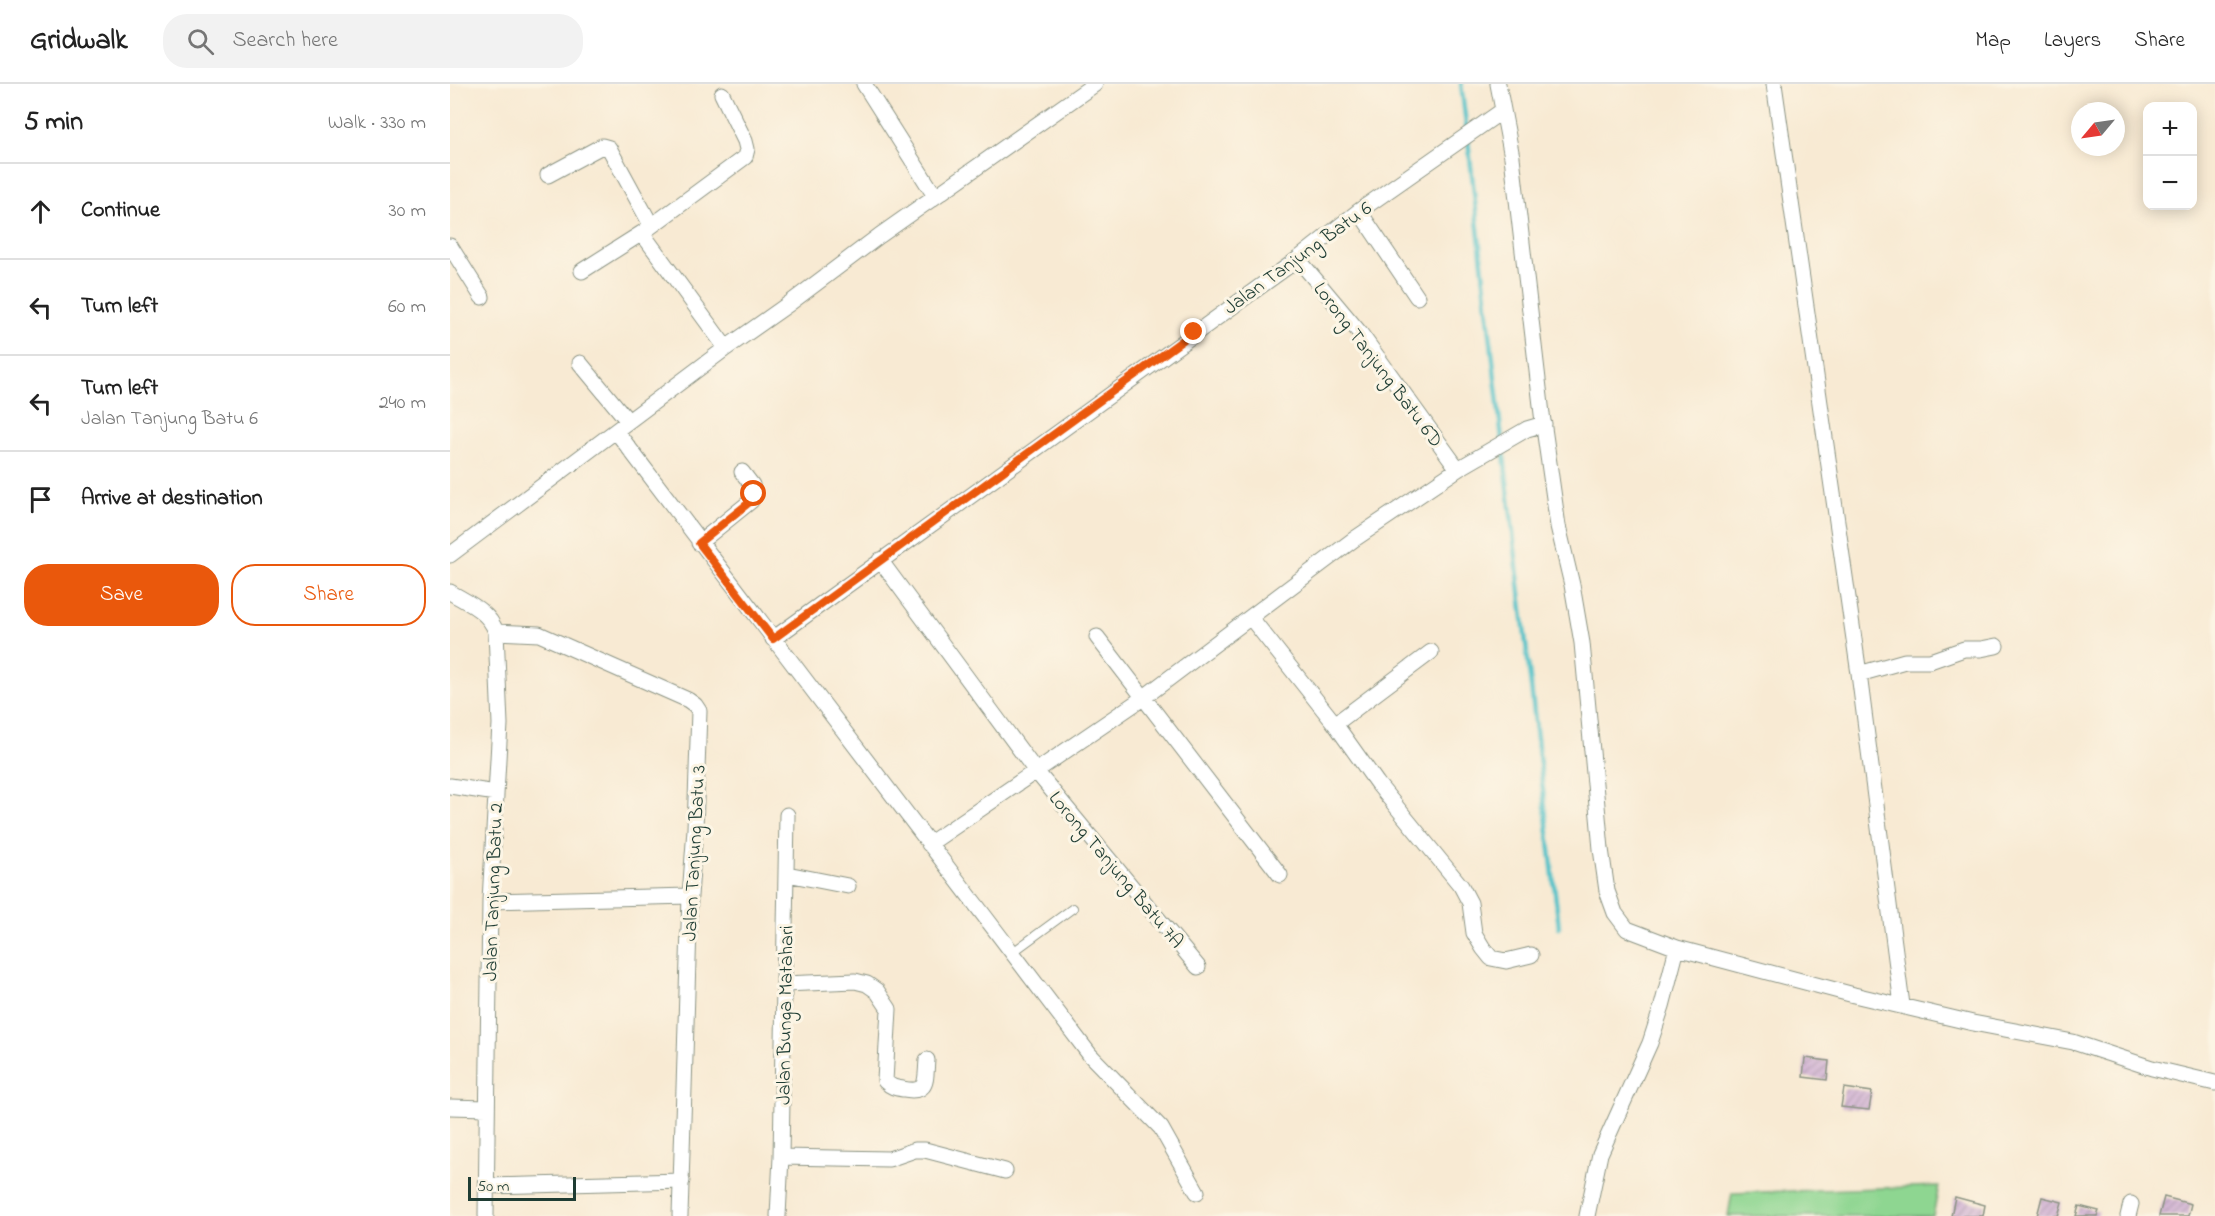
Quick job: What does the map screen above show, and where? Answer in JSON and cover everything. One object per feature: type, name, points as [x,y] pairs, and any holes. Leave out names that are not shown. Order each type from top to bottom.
[{"type":"street","points":[[864,84],[935,196]]},
{"type":"street","points":[[450,555],[879,236],[1095,84]]},
{"type":"street","points":[[1498,84],[1512,157],[1558,526],[1572,585],[1582,643],[1601,849],[1607,891],[1615,913],[1627,929],[1677,948],[1854,995],[1973,1023],[2073,1042],[2152,1068],[2215,1083]]},
{"type":"street","points":[[1774,84],[1868,672],[1902,1005]]},
{"type":"street","points":[[582,271],[647,229],[744,157],[747,149],[746,141],[722,94]]},
{"type":"street","name":"Jalan Tanjung Batu 6","points":[[773,639],[1298,259],[1359,211],[1502,111]]},
{"type":"street","points":[[548,176],[602,146],[609,148],[647,229],[726,348]]},
{"type":"street","points":[[1359,211],[1417,297]]},
{"type":"street","points":[[450,246],[482,297]]},
{"type":"street","name":"Lorong Tanjung Batu 6D","points":[[1298,259],[1360,333],[1458,469]]},
{"type":"street","points":[[580,363],[628,421]]},
{"type":"street","points":[[929,844],[1143,698],[1353,540],[1458,469],[1527,429],[1544,424]]},
{"type":"street","points":[[616,431],[1090,1055],[1161,1128],[1197,1192]]},
{"type":"street","points":[[699,543],[751,501],[754,494],[752,485],[742,472]]},
{"type":"street","name":"Lorong Tanjung Batu 7A","points":[[880,560],[1035,770],[1198,967]]},
{"type":"street","points":[[450,592],[485,614],[492,621],[496,632]]},
{"type":"street","points":[[1251,618],[1335,724],[1377,783],[1461,886],[1470,903],[1474,933],[1491,958],[1506,960],[1531,955]]},
{"type":"street","name":"Jalan Tanjung Batu 2","points":[[486,1216],[490,901],[500,724],[496,632]]},
{"type":"street","name":"Jalan Tanjung Batu 3","points":[[496,632],[539,634],[695,705],[699,711],[690,896],[680,1216]]},
{"type":"street","points":[[1097,637],[1280,875]]},
{"type":"street","points":[[1868,672],[1905,661],[1930,661],[1964,649],[1996,646]]},
{"type":"street","points":[[1335,724],[1431,652]]},
{"type":"street","points":[[450,786],[496,793]]},
{"type":"street","name":"Jalan Bunga Matahari","points":[[778,1216],[787,815]]},
{"type":"street","points":[[787,874],[848,886]]},
{"type":"street","points":[[490,901],[690,896]]},
{"type":"street","points":[[1587,1216],[1600,1154],[1656,1025],[1677,948]]},
{"type":"street","points":[[784,984],[855,981],[867,984],[878,991],[888,1009],[885,1081],[891,1087],[916,1092],[921,1090],[925,1084],[927,1060]]},
{"type":"street","points":[[450,1107],[487,1108]]},
{"type":"street","points":[[781,1157],[889,1159],[915,1150],[925,1150],[1005,1171]]},
{"type":"street","points":[[487,1186],[682,1181]]},
{"type":"lane","points":[[1013,952],[1073,908]]},
{"type":"green space","points":[[1939,1186],[1933,1216],[1728,1216],[1732,1193]]},
{"type":"building","points":[[1805,1058],[1829,1061],[1827,1080],[1803,1077]]},
{"type":"building","points":[[1844,1088],[1872,1092],[1869,1110],[1841,1107]]},
{"type":"building","points":[[1955,1197],[1985,1205],[1983,1216],[1951,1216]]},
{"type":"building","points":[[2042,1197],[2062,1202],[2058,1216],[2037,1216]]},
{"type":"building","points":[[2164,1197],[2191,1204],[2188,1216],[2159,1216]]},
{"type":"building","points":[[2079,1206],[2099,1211],[2097,1216],[2076,1216]]},
{"type":"waterway","points":[[1461,84],[1467,132]]},
{"type":"waterway","points":[[1468,140],[1502,439]]},
{"type":"waterway","points":[[1503,447],[1559,927]]},
{"type":"route","points":[[754,494],[751,501],[699,543],[773,639],[1194,332]]}]
